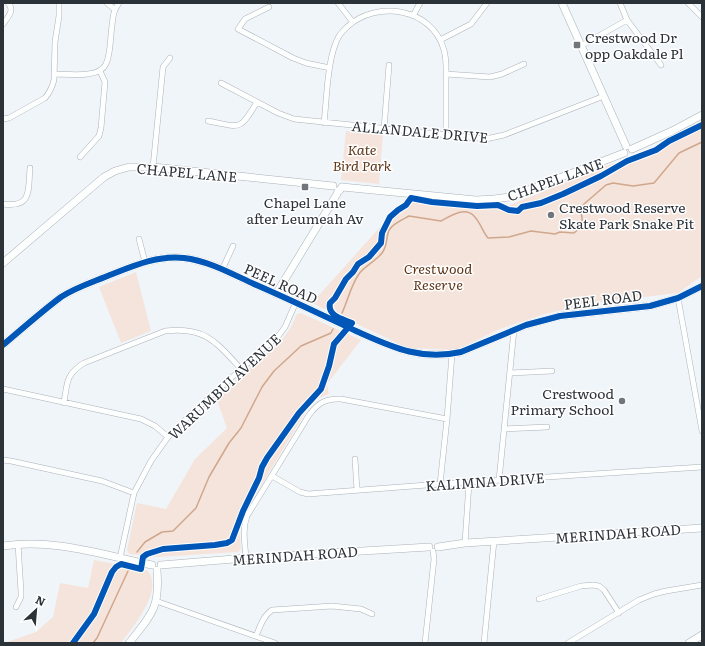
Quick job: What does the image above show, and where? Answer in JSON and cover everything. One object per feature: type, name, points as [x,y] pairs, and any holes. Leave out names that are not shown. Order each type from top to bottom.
[{"type":"main road","points":[[562,3],[627,149]]},
{"type":"main road","name":"CHAPEL LANE","points":[[3,263],[104,177],[115,171],[129,167],[153,167],[338,188],[476,200],[501,198],[520,194],[672,131],[702,115]]},
{"type":"main road","points":[[276,294],[310,241],[338,188]]},
{"type":"main road","name":"PEEL ROAD","points":[[3,346],[62,296],[145,262],[161,258],[182,258],[205,263],[296,302],[392,347],[404,351],[428,355],[461,352],[526,325],[560,316],[650,306],[678,298],[702,286]]},
{"type":"main road","name":"MERINDAH ROAD","points":[[3,546],[33,543],[58,545],[157,567],[246,558],[433,548],[464,543],[702,528]]},
{"type":"main road","points":[[132,642],[149,617],[156,601],[158,590],[157,567]]},
{"type":"main road","points":[[689,643],[702,635]]},
{"type":"street","points":[[3,24],[11,12],[11,6],[8,3]]},
{"type":"street","points":[[3,120],[44,98],[52,87],[59,3]]},
{"type":"street","points":[[107,3],[114,10]]},
{"type":"street","points":[[54,74],[89,75],[100,71],[106,65],[114,10],[118,3]]},
{"type":"street","points":[[338,3],[352,21]]},
{"type":"street","points":[[414,14],[420,3]]},
{"type":"street","points":[[440,40],[471,24],[487,3]]},
{"type":"street","points":[[620,3],[627,20],[661,65]]},
{"type":"street","points":[[688,3],[702,17]]},
{"type":"street","points":[[324,123],[330,68],[334,47],[339,35],[352,21],[383,6],[414,14],[430,26],[440,40],[444,51],[446,74],[446,135]]},
{"type":"street","points":[[269,7],[246,19],[238,29],[293,58],[306,63],[330,68]]},
{"type":"street","points":[[581,46],[627,20]]},
{"type":"street","points":[[153,167],[163,67],[170,58]]},
{"type":"street","points":[[446,74],[490,77],[502,74],[524,64]]},
{"type":"street","points":[[384,129],[389,65]]},
{"type":"street","points":[[80,157],[99,136],[102,128],[105,82],[100,71]]},
{"type":"street","name":"ALLANDALE DRIVE","points":[[221,83],[278,113],[294,119],[486,139],[504,135],[604,96]]},
{"type":"street","points":[[208,121],[236,126],[246,120],[258,102]]},
{"type":"street","points":[[3,204],[17,205],[25,200],[28,191],[30,168]]},
{"type":"street","points":[[139,239],[145,262]]},
{"type":"street","points":[[222,270],[233,246]]},
{"type":"street","points":[[678,298],[702,431]]},
{"type":"street","name":"WARUMBUI AVENUE","points":[[120,558],[134,493],[151,461],[168,437],[188,416],[282,331],[296,302]]},
{"type":"street","points":[[64,402],[68,378],[74,369],[84,363],[165,331],[180,329],[193,331],[206,336],[219,345],[241,369]]},
{"type":"street","points":[[499,480],[514,330]]},
{"type":"street","points":[[440,484],[452,354]]},
{"type":"street","points":[[510,373],[552,371]]},
{"type":"street","points":[[3,389],[141,419],[156,426],[168,437]]},
{"type":"street","points":[[246,558],[244,523],[309,415],[321,402],[327,399],[341,398],[447,420]]},
{"type":"street","points":[[504,429],[547,427]]},
{"type":"street","points":[[355,459],[357,490]]},
{"type":"street","points":[[3,460],[102,481],[134,493]]},
{"type":"street","name":"KALIMNA DRIVE","points":[[272,476],[300,492],[308,494],[702,467]]},
{"type":"street","points":[[464,543],[469,483]]},
{"type":"street","points":[[484,643],[494,542]]},
{"type":"street","points":[[16,608],[21,592],[18,544]]},
{"type":"street","points":[[425,643],[434,559],[433,548]]},
{"type":"street","points":[[568,643],[639,600],[666,591],[702,585]]},
{"type":"street","points":[[539,599],[581,586],[599,586],[604,590],[619,613]]},
{"type":"street","points":[[156,601],[275,643]]},
{"type":"street","points":[[256,636],[264,618],[272,610],[332,606],[361,609],[372,614]]},
{"type":"green space","name":"Crestwood Reserve","points":[[702,120],[702,276],[678,293],[594,303],[545,314],[500,329],[456,350],[408,348],[312,303],[405,199],[500,209],[658,145]]},
{"type":"green space","name":"Kate Bird Park","points":[[346,131],[383,135],[379,184],[341,180]]},
{"type":"green space","points":[[136,272],[151,331],[121,343],[99,287]]},
{"type":"green space","points":[[301,313],[361,340],[327,384],[329,394],[322,396],[308,408],[242,517],[239,529],[241,549],[238,552],[158,557],[129,554],[127,550],[137,503],[166,509],[195,459],[227,428],[216,398],[284,337],[297,314]]},
{"type":"green space","points":[[94,560],[147,570],[152,578],[150,598],[133,628],[121,643],[4,643],[36,632],[53,617],[60,583],[88,588]]},
{"type":"waterway","points":[[342,313],[356,278],[363,269],[384,251],[389,230],[409,216],[441,221],[458,213],[470,213],[476,218],[488,238],[509,237],[531,231],[555,234],[560,232],[574,233],[582,223],[580,210],[584,204],[606,185],[613,183],[633,186],[654,183],[679,153],[702,142]]},
{"type":"waterway","points":[[137,552],[145,542],[162,532],[173,531],[196,508],[209,477],[229,443],[241,428],[262,387],[274,371],[301,346],[331,333],[333,329]]},
{"type":"waterway","points":[[93,643],[97,638],[128,571]]},
{"type":"cycle path","points":[[73,643],[94,614],[112,572],[116,567],[121,564],[141,569],[143,557],[147,554],[163,549],[215,545],[227,543],[232,540],[243,511],[259,478],[262,467],[299,413],[321,389],[329,366],[334,344],[352,323],[333,314],[330,303],[358,264],[369,257],[381,243],[382,233],[390,217],[406,205],[411,198],[432,202],[477,206],[498,205],[509,210],[518,211],[522,207],[541,203],[563,194],[601,176],[627,161],[656,150],[669,141],[702,125]]},
{"type":"cycle path","points":[[3,345],[66,294],[134,266],[164,258],[184,258],[211,265],[394,347],[419,354],[432,355],[461,352],[526,325],[560,316],[650,306],[678,298],[702,286]]},
{"type":"place","name":"Crestwood Dr opp Oakdale Pl","points":[[577,45]]},
{"type":"place","name":"Chapel Lane after Leumeah Av","points":[[305,187]]},
{"type":"place","name":"Crestwood Reserve Skate Park Snake Pit","points":[[551,215]]},
{"type":"place","name":"Crestwood Primary School","points":[[622,401]]}]
